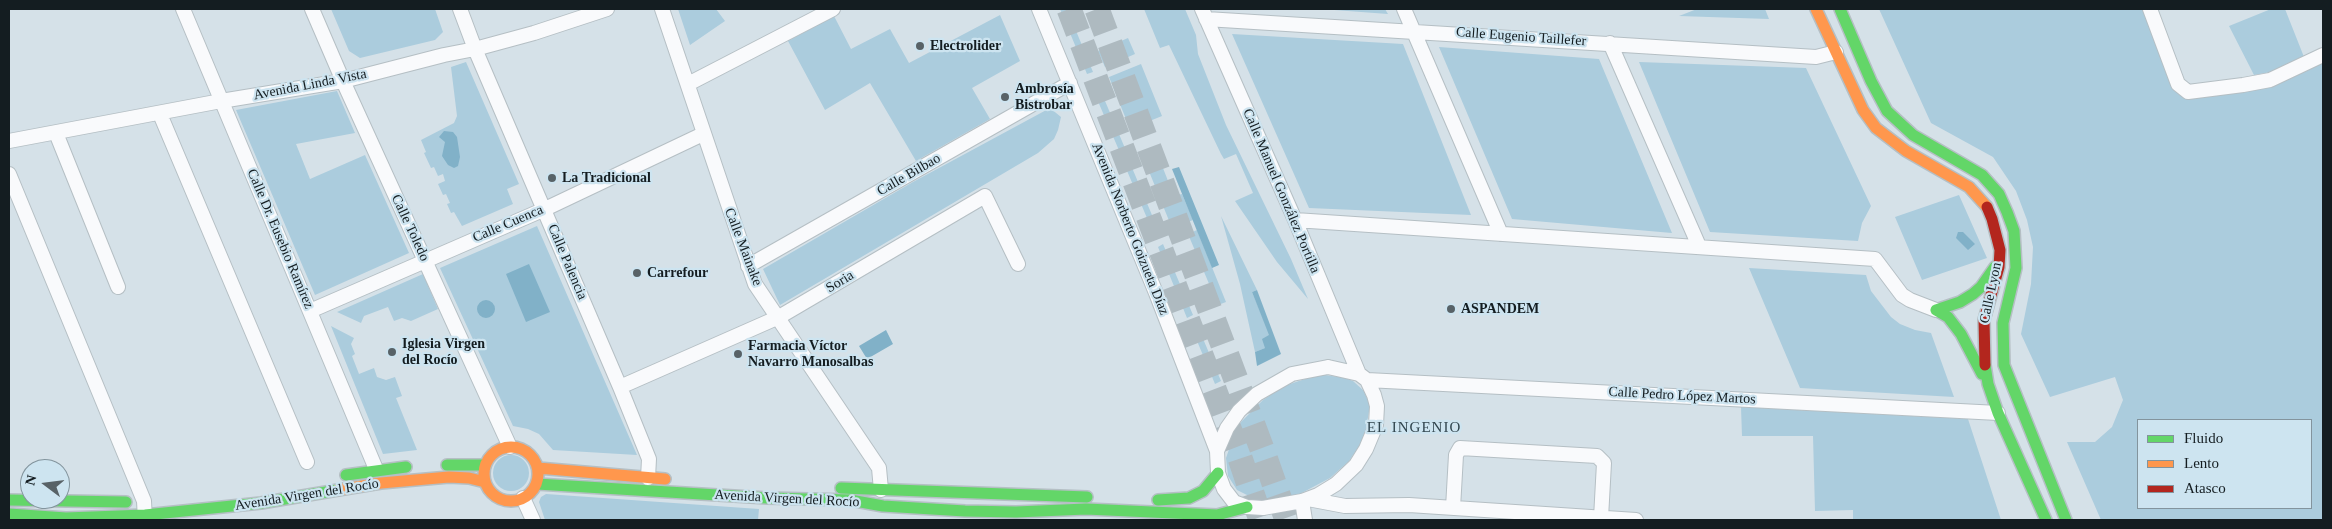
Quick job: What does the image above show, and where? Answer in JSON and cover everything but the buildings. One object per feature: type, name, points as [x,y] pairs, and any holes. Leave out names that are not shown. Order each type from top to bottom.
[{"type":"street","name":"Calle Dr. Eusebio Ramírez","points":[[183,9],[376,470]]},
{"type":"street","name":"Calle Toledo","points":[[312,9],[424,260],[510,446]]},
{"type":"street","name":"Calle Palencia","points":[[460,9],[475,49],[545,209],[649,459],[648,478]]},
{"type":"street","name":"Avenida Linda Vista","points":[[9,141],[221,101],[343,81],[444,54],[475,49],[534,33],[607,9]]},
{"type":"street","name":"Calle Mainake","points":[[662,9],[748,266],[759,290],[879,468],[881,490]]},
{"type":"street","points":[[688,84],[833,9]]},
{"type":"street","name":"Avenida Norberto Goizueta Díaz","points":[[1039,9],[1156,293],[1217,451]]},
{"type":"street","points":[[1404,9],[1501,234]]},
{"type":"street","name":"Calle Lyon","points":[[1816,9],[1863,110],[1876,128],[1906,152],[1969,187],[1985,204],[1997,234],[1999,261],[1984,320],[1983,354],[1988,384],[1998,413],[2046,520]]},
{"type":"street","name":"Calle Lyon","points":[[1840,9],[1871,81],[1887,111],[1913,135],[1982,174],[1999,194],[2007,212],[2014,231],[2016,268],[2003,323],[2004,366],[2066,520]]},
{"type":"street","points":[[2150,9],[2178,84],[2188,92],[2270,80],[2323,55]]},
{"type":"street","name":"Calle Eugenio Taillefer","points":[[1204,14],[1816,57],[1836,52]]},
{"type":"street","name":"Calle Manuel González Portilla","points":[[1204,14],[1363,377]]},
{"type":"street","points":[[1610,43],[1699,246]]},
{"type":"street","name":"Calle Bilbao","points":[[748,266],[1070,83]]},
{"type":"street","points":[[160,114],[307,462]]},
{"type":"street","points":[[56,132],[118,287]]},
{"type":"street","name":"Calle Cuenca","points":[[310,311],[545,209],[703,134]]},
{"type":"street","points":[[9,174],[145,512]]},
{"type":"street","name":"Soria","points":[[620,387],[779,317],[985,196],[1018,264]]},
{"type":"street","points":[[1295,220],[1874,259],[1902,295],[1948,317],[1961,334],[1988,384]]},
{"type":"street","points":[[1936,310],[1960,302],[1973,294],[1999,261]]},
{"type":"street","points":[[1224,489],[1234,502],[1247,507],[1273,507],[1318,495],[1344,478],[1356,465],[1366,449],[1376,425],[1377,415],[1374,395],[1363,377],[1328,367],[1313,368],[1292,374],[1270,385],[1239,411],[1227,428],[1217,451],[1218,473],[1224,489],[1226,517]]},
{"type":"street","name":"Calle Pedro López Martos","points":[[1363,377],[1998,413]]},
{"type":"street","points":[[510,446],[521,448],[530,454],[538,468],[537,484],[531,492],[517,501],[504,500],[492,494],[485,482],[485,465],[495,452],[510,446]]},
{"type":"street","points":[[1454,508],[1456,456],[1460,448],[1597,456],[1604,462],[1601,518]]},
{"type":"street","points":[[439,465],[485,465]]},
{"type":"street","name":"Avenida Virgen del Rocío","points":[[338,476],[421,466]]},
{"type":"street","points":[[538,468],[678,480]]},
{"type":"street","points":[[1148,500],[1189,498],[1203,491],[1218,473]]},
{"type":"street","name":"Avenida Virgen del Rocío","points":[[9,514],[66,518],[261,503],[381,483],[449,477],[470,478],[485,482]]},
{"type":"street","name":"Avenida Virgen del Rocío","points":[[537,484],[654,492],[850,500],[950,515],[979,511],[1016,512],[1086,509],[1226,517],[1247,507]]},
{"type":"street","name":"Avenida Virgen del Rocío","points":[[794,487],[1094,498]]},
{"type":"street","points":[[881,490],[895,496],[940,500],[946,503],[950,515]]},
{"type":"street","points":[[950,515],[952,504],[958,501],[1036,501],[1048,496]]},
{"type":"street","points":[[523,498],[533,520]]},
{"type":"street","name":"Avenida Virgen del Rocío","points":[[9,500],[145,512],[160,501]]},
{"type":"street","points":[[1305,500],[1345,506],[1368,504],[1454,508],[1636,520]]},
{"type":"street","points":[[1305,500],[1305,520]]},
{"type":"street","points":[[913,508],[929,514],[938,520]]},
{"type":"street","points":[[965,520],[979,511]]},
{"type":"shaded area","points":[[331,9],[435,9],[443,32],[435,40],[360,58],[349,51]]},
{"type":"shaded area","points":[[678,9],[716,9],[725,21],[690,45]]},
{"type":"shaded area","points":[[1060,9],[1067,9],[1093,72],[1087,74]]},
{"type":"shaded area","points":[[1144,9],[1185,9],[1196,35],[1198,54],[1226,125],[1291,259],[1308,299],[1277,262],[1235,201],[1253,193],[1236,154],[1224,159],[1169,45],[1160,48]]},
{"type":"shaded area","points":[[1321,9],[1385,9],[1388,14]]},
{"type":"shaded area","points":[[1697,9],[1765,9],[1769,19],[1679,16]]},
{"type":"shaded area","points":[[1879,9],[2146,9],[2162,44],[2175,91],[2186,95],[2323,61],[2323,520],[2101,520],[2067,442],[2095,442],[2112,427],[2123,400],[2115,377],[2050,397],[2021,334],[2031,284],[2033,247],[2027,220],[2016,191],[1993,157],[1931,123]]},
{"type":"shaded area","points":[[2271,9],[2285,9],[2304,57],[2277,71],[2254,75],[2229,26]]},
{"type":"shaded area","points":[[1000,15],[1020,61],[972,88],[990,119],[916,161],[870,83],[825,110],[788,41],[834,16],[851,49],[890,29],[909,63]]},
{"type":"shaded area","points":[[1232,34],[1403,44],[1471,215],[1309,208]]},
{"type":"shaded area","points":[[1128,38],[1135,54],[1105,67],[1098,51]]},
{"type":"shaded area","points":[[1439,47],[1599,59],[1672,233],[1512,219]]},
{"type":"shaded area","points":[[466,62],[519,184],[507,189],[513,204],[462,226],[454,212],[451,213],[447,204],[450,203],[446,194],[443,195],[438,184],[445,181],[443,174],[438,176],[434,167],[431,168],[424,153],[426,152],[421,140],[454,123],[457,116],[451,67]]},
{"type":"shaded area","points":[[1639,62],[1806,68],[1871,206],[1862,223],[1858,241],[1710,232]]},
{"type":"shaded area","points":[[1141,64],[1162,116],[1130,129],[1109,77]]},
{"type":"shaded area","points":[[1097,82],[1127,153],[1121,155],[1091,85]]},
{"type":"shaded area","points":[[337,91],[355,133],[296,144],[310,179],[365,155],[409,253],[315,295],[236,110]]},
{"type":"shaded area","points":[[1050,108],[1061,117],[1058,130],[1054,139],[1038,153],[780,305],[763,269],[913,182]]},
{"type":"shaded area","points":[[444,131],[453,132],[457,137],[460,157],[458,166],[454,168],[448,165],[442,156],[445,142],[439,137]]},
{"type":"shaded area","points":[[1157,153],[1174,196],[1182,194],[1193,220],[1172,228],[1144,159]]},
{"type":"shaded area","points":[[1130,163],[1160,234],[1155,237],[1125,166]]},
{"type":"shaded area","points":[[1179,167],[1219,265],[1212,268],[1172,169]]},
{"type":"shaded area","points":[[1959,195],[1987,258],[1922,280],[1895,217]]},
{"type":"shaded area","points":[[1221,216],[1257,290],[1252,292],[1270,335],[1265,348],[1255,352],[1240,284]]},
{"type":"shaded area","points":[[537,226],[637,455],[553,450],[539,434],[528,429],[513,426],[440,268]]},
{"type":"shaded area","points":[[1197,230],[1226,302],[1218,305],[1188,234]]},
{"type":"shaded area","points":[[1958,232],[1963,232],[1975,244],[1968,250],[1956,238]]},
{"type":"shaded area","points":[[1163,244],[1193,315],[1187,318],[1158,247]]},
{"type":"shaded area","points":[[529,264],[550,312],[526,322],[506,274]]},
{"type":"shaded area","points":[[1749,268],[1866,275],[1871,291],[1891,317],[1900,324],[1915,330],[1931,333],[1954,397],[1800,388]]},
{"type":"shaded area","points":[[423,274],[438,309],[411,321],[402,318],[394,321],[388,307],[364,316],[361,323],[337,312]]},
{"type":"shaded area","points":[[1257,290],[1281,354],[1257,366],[1255,352],[1265,348],[1262,339],[1269,335],[1252,292]]},
{"type":"shaded area","points":[[486,300],[492,303],[495,309],[492,315],[486,318],[480,315],[477,309],[480,303]]},
{"type":"shaded area","points":[[331,326],[354,338],[351,344],[355,354],[352,356],[359,374],[374,368],[377,377],[386,380],[395,377],[402,396],[396,398],[417,450],[383,454]]},
{"type":"shaded area","points":[[1198,327],[1221,381],[1215,384],[1192,329]]},
{"type":"shaded area","points":[[886,330],[893,344],[867,359],[859,346]]},
{"type":"shaded area","points":[[1325,375],[1353,381],[1364,391],[1370,406],[1364,439],[1349,461],[1330,478],[1296,496],[1275,500],[1255,499],[1237,490],[1228,476],[1226,458],[1241,422],[1263,400],[1284,386],[1311,377]]},
{"type":"shaded area","points":[[1741,407],[1968,419],[2001,520],[1853,520],[1853,510],[1815,511],[1813,436],[1742,436]]},
{"type":"shaded area","points":[[511,455],[524,460],[529,473],[524,486],[511,491],[498,486],[493,473],[498,460]]},
{"type":"shaded area","points":[[546,494],[759,509],[758,520],[545,520],[539,502],[541,497]]},
{"type":"tunnel","points":[[1069,9],[1238,452],[1261,520]]},
{"type":"tunnel","points":[[1097,9],[1287,520]]},
{"type":"traffic: fast","points":[[1840,9],[1871,81],[1887,111],[1913,135],[1982,175],[1999,194],[2007,212],[2014,231],[2016,268],[2003,323],[2004,365],[2066,520]]},
{"type":"traffic: fast","points":[[1936,310],[1960,302],[1973,294],[1981,287],[1995,267]]},
{"type":"traffic: fast","points":[[1936,310],[1948,317],[1961,334],[1982,374]]},
{"type":"traffic: fast","points":[[1985,365],[1988,384],[1998,413],[2046,520]]},
{"type":"traffic: fast","points":[[447,465],[485,465]]},
{"type":"traffic: fast","points":[[346,475],[406,467]]},
{"type":"traffic: fast","points":[[1158,500],[1189,498],[1203,491],[1218,473]]},
{"type":"traffic: fast","points":[[537,484],[767,498],[850,500],[883,506],[965,511],[1016,512],[1086,509],[1217,515],[1247,507]]},
{"type":"traffic: fast","points":[[841,488],[1087,497]]},
{"type":"traffic: fast","points":[[9,514],[66,518],[145,515],[261,503],[338,490]]},
{"type":"traffic: fast","points":[[9,500],[126,502]]},
{"type":"traffic: slow","points":[[1816,9],[1863,110],[1876,128],[1906,151],[1969,187],[1987,207]]},
{"type":"traffic: slow","points":[[506,447],[516,447],[526,451],[534,459],[538,474],[534,489],[526,497],[516,501],[506,501],[496,497],[488,489],[484,479],[484,469],[488,459],[496,451],[506,447]]},
{"type":"traffic: slow","points":[[538,468],[665,479]]},
{"type":"traffic: slow","points":[[338,490],[381,483],[449,477],[469,478],[485,482]]},
{"type":"traffic: jam","points":[[1985,365],[1984,320],[1999,267],[2000,250],[1987,207]]},
{"type":"place","name":"Electrolider","points":[[920,46]]},
{"type":"place","name":"Ambrosía Bistrobar","points":[[1005,97]]},
{"type":"place","name":"La Tradicional","points":[[552,178]]},
{"type":"place","name":"Carrefour","points":[[637,273]]},
{"type":"place","name":"ASPANDEM","points":[[1451,309]]},
{"type":"place","name":"Iglesia Virgen del Rocío","points":[[392,352]]},
{"type":"place","name":"Farmacia Víctor Navarro Manosalbas","points":[[738,354]]},
{"type":"district","name":"EL INGENIO","points":[[1414,428]]}]
